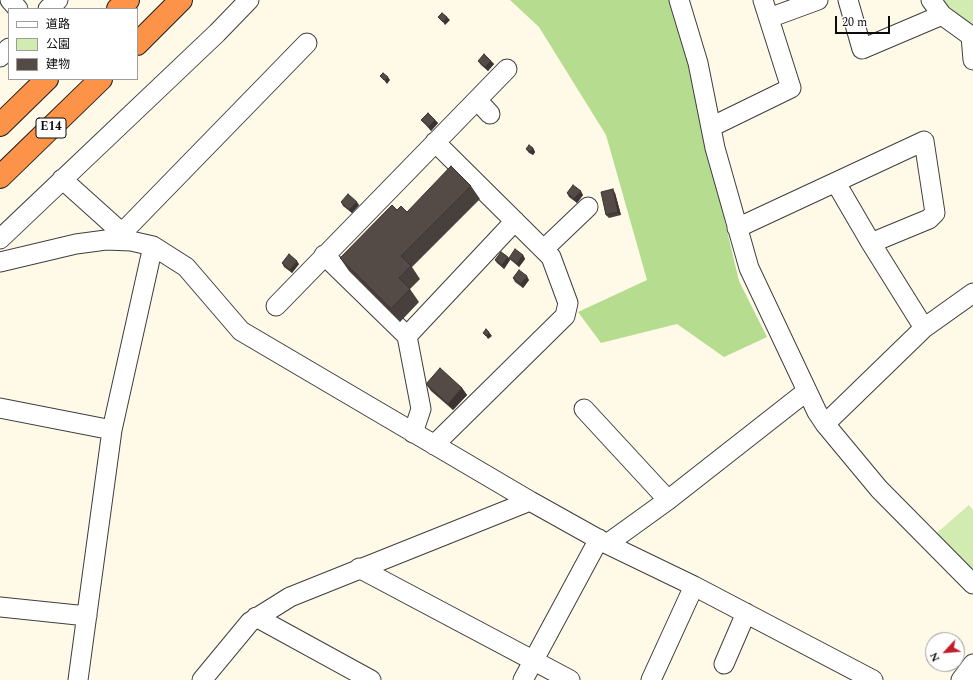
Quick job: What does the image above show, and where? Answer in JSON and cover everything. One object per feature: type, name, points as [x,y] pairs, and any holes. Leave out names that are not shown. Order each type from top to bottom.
[{"type":"highway","points":[[119,8],[128,0]]},
{"type":"highway","points":[[138,43],[182,0]]},
{"type":"highway","points":[[0,125],[46,80]]},
{"type":"highway","name":"E14","points":[[0,177],[100,80]]},
{"type":"street","points":[[10,0],[17,8]]},
{"type":"street","points":[[49,8],[58,0]]},
{"type":"street","points":[[0,239],[250,0]]},
{"type":"street","points":[[679,0],[698,62],[715,148],[749,268],[807,391],[825,424],[879,489],[973,584]]},
{"type":"street","points":[[711,127],[791,88],[763,0]]},
{"type":"street","points":[[768,18],[818,0]]},
{"type":"street","points":[[848,0],[862,48],[937,7],[971,36],[973,60]]},
{"type":"street","points":[[0,262],[76,244],[126,237],[307,43]]},
{"type":"street","points":[[0,57],[8,49]]},
{"type":"street","points":[[276,306],[507,69]]},
{"type":"street","points":[[477,100],[490,114]]},
{"type":"street","points":[[737,228],[924,141],[935,213],[929,219],[871,243]]},
{"type":"street","points":[[434,445],[565,316],[568,303],[551,257],[436,142]]},
{"type":"street","points":[[62,179],[126,237],[153,246],[186,267],[240,331],[413,433],[603,542],[694,586],[873,680]]},
{"type":"street","points":[[836,183],[871,243],[924,328]]},
{"type":"street","points":[[544,249],[588,207]]},
{"type":"street","points":[[407,336],[516,221]]},
{"type":"street","points":[[78,680],[112,430],[153,246]]},
{"type":"street","points":[[324,256],[407,336],[421,409],[413,433]]},
{"type":"street","points":[[825,424],[924,328],[973,293]]},
{"type":"street","points":[[523,680],[603,542],[668,500],[807,391]]},
{"type":"street","points":[[0,408],[112,430]]},
{"type":"street","points":[[584,409],[668,500]]},
{"type":"street","points":[[202,680],[250,622],[290,597],[359,568],[530,501]]},
{"type":"street","points":[[359,568],[570,680]]},
{"type":"street","points":[[651,680],[694,586]]},
{"type":"street","points":[[0,607],[87,616]]},
{"type":"street","points":[[724,664],[746,614]]},
{"type":"street","points":[[256,617],[371,680]]},
{"type":"street","points":[[961,680],[973,664]]},
{"type":"green space","points":[[510,0],[672,0],[690,59],[700,116],[739,281],[767,337],[724,357],[677,324],[601,343],[578,312],[647,280],[606,135],[539,27]]},
{"type":"green space","points":[[942,0],[973,0],[973,30],[954,16]]},
{"type":"green space","points":[[969,505],[973,510],[973,578],[932,537]]},
{"type":"building","points":[[442,13],[447,17],[443,22],[438,17]]},
{"type":"building","points":[[484,54],[491,61],[485,67],[478,61]]},
{"type":"building","points":[[383,73],[388,77],[384,80],[380,76]]},
{"type":"building","points":[[428,113],[435,120],[429,127],[421,120]]},
{"type":"building","points":[[529,145],[533,148],[530,152],[526,149]]},
{"type":"building","points":[[451,166],[471,186],[401,256],[411,266],[399,278],[410,289],[391,309],[340,258],[392,205],[397,210],[401,206],[407,212]]},
{"type":"building","points":[[573,185],[581,191],[574,199],[567,193]]},
{"type":"building","points":[[613,189],[618,212],[606,215],[601,192]]},
{"type":"building","points":[[348,194],[357,202],[349,210],[341,202]]},
{"type":"building","points":[[515,249],[523,255],[517,264],[509,258]]},
{"type":"building","points":[[501,252],[508,257],[502,265],[495,260]]},
{"type":"building","points":[[289,254],[297,261],[290,270],[282,263]]},
{"type":"building","points":[[519,270],[527,276],[521,284],[513,278]]},
{"type":"building","points":[[486,329],[489,332],[486,336],[483,333]]},
{"type":"building","points":[[440,368],[462,388],[448,404],[426,384]]}]
